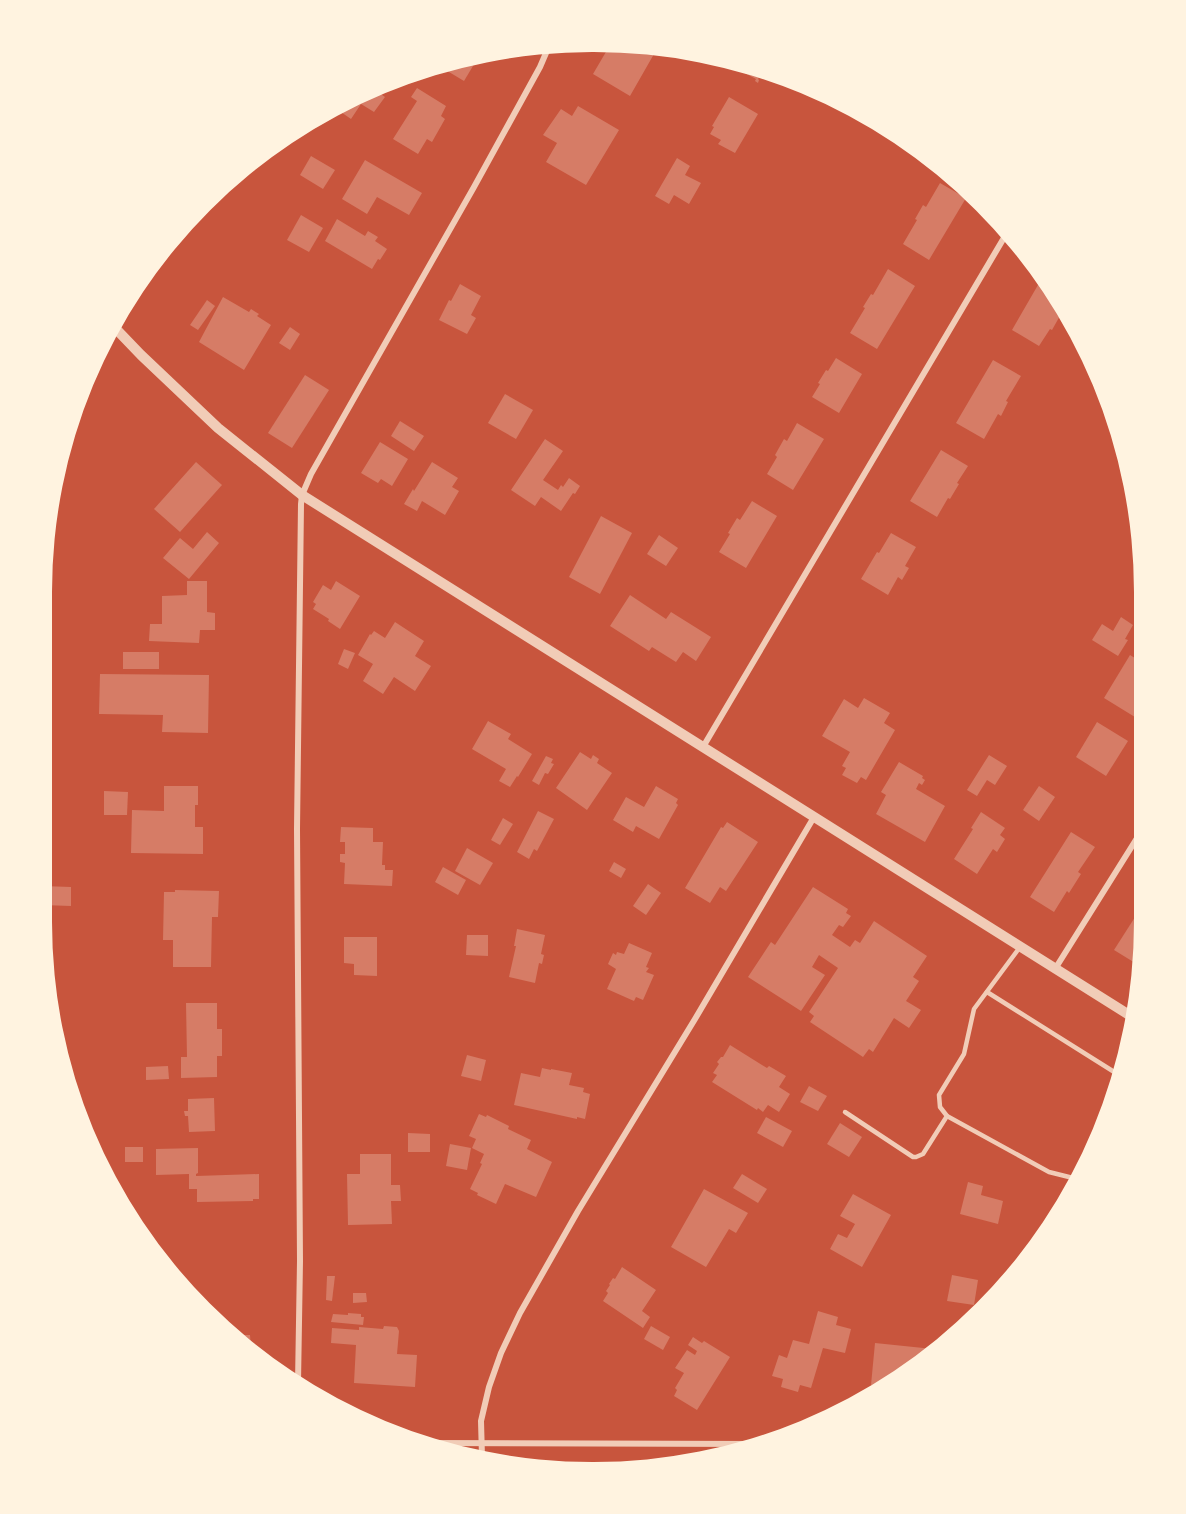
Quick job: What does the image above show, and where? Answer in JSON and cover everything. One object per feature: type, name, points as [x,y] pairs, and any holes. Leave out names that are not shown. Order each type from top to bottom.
[{"type":"street","points":[[298,1373],[300,1249],[297,829],[302,495],[311,474],[474,187],[545,55]]},
{"type":"street","points":[[703,747],[1002,241]]},
{"type":"street","points":[[120,333],[218,428],[302,495],[1125,1013]]},
{"type":"street","points":[[482,1450],[481,1421],[489,1387],[501,1353],[520,1312],[814,817]]},
{"type":"street","points":[[1055,969],[1134,843]]},
{"type":"street","points":[[453,1443],[729,1444]]},
{"type":"lane","points":[[1020,947],[974,1009],[964,1054],[939,1095],[940,1107],[947,1116],[1049,1172],[1069,1177]]},
{"type":"lane","points":[[987,992],[1112,1071]]},
{"type":"lane","points":[[845,1112],[913,1157],[923,1154],[947,1116]]},
{"type":"building","points":[[605,53],[653,56],[630,96],[593,74]]},
{"type":"building","points":[[473,66],[464,81],[449,72]]},
{"type":"building","points":[[417,88],[446,106],[441,116],[445,119],[432,142],[427,139],[418,154],[393,139],[417,101],[411,97]]},
{"type":"building","points":[[383,95],[385,97],[374,112],[362,105]]},
{"type":"building","points":[[729,97],[758,114],[735,153],[718,144],[721,140],[710,134],[714,127],[712,126]]},
{"type":"building","points":[[360,105],[351,119],[343,114]]},
{"type":"building","points":[[578,106],[619,130],[586,185],[546,162],[557,143],[543,135],[561,109],[572,116]]},
{"type":"building","points":[[311,156],[335,170],[323,189],[300,175]]},
{"type":"building","points":[[677,158],[690,166],[685,175],[701,183],[689,204],[674,195],[669,204],[655,196]]},
{"type":"building","points":[[365,160],[422,193],[409,215],[377,197],[367,214],[342,199]]},
{"type":"building","points":[[940,183],[964,201],[929,260],[903,244],[923,205],[926,207]]},
{"type":"building","points":[[301,215],[323,228],[309,252],[287,240]]},
{"type":"building","points":[[337,219],[365,236],[368,231],[378,237],[375,241],[387,249],[372,269],[325,241]]},
{"type":"building","points":[[888,269],[915,286],[877,349],[850,333],[865,308],[863,307]]},
{"type":"building","points":[[460,284],[481,296],[471,315],[476,318],[467,334],[439,320]]},
{"type":"building","points":[[1037,286],[1058,319],[1052,330],[1050,329],[1039,346],[1012,330]]},
{"type":"building","points":[[223,297],[249,312],[251,309],[271,325],[244,370],[199,342]]},
{"type":"building","points":[[207,300],[215,306],[198,330],[190,325]]},
{"type":"building","points":[[290,327],[300,334],[290,350],[279,343]]},
{"type":"building","points":[[836,358],[862,374],[839,413],[812,397],[826,370],[828,371]]},
{"type":"building","points":[[993,360],[1021,376],[1006,401],[1008,402],[1001,416],[998,414],[984,439],[956,423]]},
{"type":"building","points":[[305,375],[329,390],[292,448],[268,433]]},
{"type":"building","points":[[505,394],[533,410],[516,439],[488,423]]},
{"type":"building","points":[[400,421],[424,436],[414,451],[391,436]]},
{"type":"building","points":[[797,423],[824,439],[793,490],[767,474],[784,439],[787,441]]},
{"type":"building","points":[[545,439],[563,451],[543,480],[558,490],[569,478],[580,486],[561,511],[541,497],[535,506],[511,490]]},
{"type":"building","points":[[380,442],[408,459],[392,486],[381,479],[378,483],[361,473]]},
{"type":"building","points":[[941,450],[968,466],[937,517],[910,501]]},
{"type":"building","points":[[196,462],[222,485],[180,532],[154,509]]},
{"type":"building","points":[[432,462],[458,478],[452,487],[459,491],[445,515],[422,501],[417,511],[404,504]]},
{"type":"building","points":[[752,501],[777,516],[746,568],[719,552],[737,518],[740,520]]},
{"type":"building","points":[[601,516],[632,533],[600,594],[569,577]]},
{"type":"building","points":[[207,532],[219,543],[189,579],[163,558],[180,538],[193,549]]},
{"type":"building","points":[[891,533],[916,547],[905,566],[909,568],[902,580],[898,577],[888,595],[861,579]]},
{"type":"building","points":[[659,535],[678,548],[666,566],[647,554]]},
{"type":"building","points":[[187,581],[207,581],[207,612],[215,613],[215,630],[200,630],[199,643],[149,641],[150,624],[162,624],[162,596],[187,595]]},
{"type":"building","points":[[336,581],[360,596],[340,629],[313,609],[316,604],[313,602],[323,585],[331,590]]},
{"type":"building","points":[[630,595],[666,619],[671,612],[711,637],[696,661],[683,652],[676,662],[652,647],[649,651],[610,626]]},
{"type":"building","points":[[1121,617],[1133,625],[1125,639],[1128,640],[1118,656],[1092,640],[1102,624],[1113,631]]},
{"type":"building","points":[[395,622],[424,641],[415,656],[431,666],[415,691],[394,677],[383,694],[363,681],[373,664],[358,655],[370,634],[374,631],[385,638]]},
{"type":"building","points":[[344,649],[355,653],[348,669],[338,664]]},
{"type":"building","points":[[123,652],[159,652],[159,669],[123,669]]},
{"type":"building","points":[[1130,655],[1134,657],[1134,716],[1104,698]]},
{"type":"building","points":[[100,674],[209,675],[208,733],[162,732],[163,715],[99,714]]},
{"type":"building","points":[[864,698],[890,713],[884,723],[895,730],[866,780],[861,777],[857,783],[842,775],[846,768],[842,766],[850,752],[822,736],[844,699],[858,708]]},
{"type":"building","points":[[488,721],[511,734],[508,739],[532,754],[510,787],[499,781],[506,769],[472,749]]},
{"type":"building","points":[[1097,722],[1128,741],[1106,776],[1076,757]]},
{"type":"building","points":[[580,752],[591,759],[593,755],[599,759],[597,763],[612,773],[587,810],[556,788]]},
{"type":"building","points":[[989,755],[1007,766],[995,785],[987,780],[977,796],[967,790]]},
{"type":"building","points":[[546,756],[553,759],[551,763],[554,764],[548,774],[545,773],[539,785],[532,781]]},
{"type":"building","points":[[899,762],[923,776],[925,780],[922,785],[919,783],[916,789],[945,806],[925,842],[876,814],[886,795],[881,792]]},
{"type":"building","points":[[164,786],[198,786],[195,827],[203,827],[203,854],[131,853],[132,810],[164,811]]},
{"type":"building","points":[[656,786],[678,799],[676,803],[678,805],[659,839],[636,826],[633,832],[613,820],[626,797],[644,807]]},
{"type":"building","points":[[1039,786],[1055,797],[1039,821],[1023,810]]},
{"type":"building","points":[[104,791],[128,792],[127,815],[104,815]]},
{"type":"building","points":[[538,811],[554,819],[537,851],[534,849],[529,859],[517,852]]},
{"type":"building","points":[[981,812],[1005,828],[1000,835],[1005,839],[997,852],[993,849],[977,874],[954,859]]},
{"type":"building","points":[[503,818],[513,824],[500,845],[491,840]]},
{"type":"building","points":[[727,822],[758,842],[726,891],[720,887],[710,903],[685,888],[721,827],[723,828]]},
{"type":"building","points":[[341,827],[373,828],[373,842],[383,842],[382,865],[385,865],[385,870],[393,870],[392,886],[344,884],[345,863],[340,862],[340,854],[345,854],[345,842],[340,842]]},
{"type":"building","points":[[1071,832],[1095,847],[1078,872],[1081,874],[1054,912],[1030,897]]},
{"type":"building","points":[[467,848],[493,863],[480,885],[455,871]]},
{"type":"building","points":[[614,862],[626,869],[621,878],[609,871]]},
{"type":"building","points":[[443,867],[466,880],[458,895],[435,882]]},
{"type":"building","points":[[648,884],[661,893],[646,915],[633,906]]},
{"type":"building","points":[[52,886],[71,887],[71,906],[52,905]]},
{"type":"building","points":[[813,887],[848,909],[846,913],[851,916],[843,927],[839,925],[832,935],[850,947],[855,940],[860,943],[874,921],[927,956],[913,977],[919,981],[906,1001],[921,1010],[909,1028],[894,1018],[873,1052],[869,1049],[863,1057],[810,1022],[814,1016],[809,1012],[838,968],[819,955],[812,967],[825,975],[801,1011],[748,977],[771,942],[775,945]]},
{"type":"building","points":[[175,890],[219,891],[218,917],[212,917],[211,967],[173,967],[173,940],[163,940],[164,892],[175,892]]},
{"type":"building","points":[[1134,919],[1132,961],[1114,950]]},
{"type":"building","points":[[517,929],[545,935],[541,954],[544,955],[542,964],[539,963],[535,983],[509,977],[516,946],[514,946]]},
{"type":"building","points":[[467,935],[488,935],[488,956],[466,955]]},
{"type":"building","points":[[344,937],[377,937],[377,976],[354,975],[354,964],[344,963]]},
{"type":"building","points":[[629,943],[652,953],[646,972],[654,975],[643,1000],[636,997],[634,1001],[607,989],[616,969],[608,964],[613,953],[624,954]]},
{"type":"building","points":[[186,1003],[217,1003],[217,1029],[222,1029],[222,1056],[217,1056],[217,1077],[181,1078],[181,1057],[187,1057]]},
{"type":"building","points":[[730,1045],[767,1068],[769,1066],[786,1076],[779,1087],[790,1094],[779,1112],[768,1105],[763,1112],[758,1108],[757,1110],[712,1082],[717,1075],[713,1073],[719,1064],[717,1062]]},
{"type":"building","points":[[467,1055],[486,1060],[481,1081],[461,1076]]},
{"type":"building","points":[[168,1066],[169,1079],[146,1080],[146,1067]]},
{"type":"building","points":[[542,1068],[572,1073],[569,1085],[584,1088],[583,1092],[590,1094],[585,1119],[514,1105],[521,1073],[540,1077]]},
{"type":"building","points":[[809,1086],[827,1096],[818,1111],[800,1102]]},
{"type":"building","points":[[214,1098],[215,1131],[189,1132],[188,1116],[185,1116],[184,1111],[188,1111],[188,1099]]},
{"type":"building","points":[[479,1114],[486,1117],[487,1115],[509,1126],[508,1129],[531,1140],[527,1149],[552,1162],[536,1197],[505,1184],[496,1204],[470,1189],[482,1164],[480,1163],[484,1154],[472,1148],[476,1139],[469,1136]]},
{"type":"building","points":[[766,1117],[792,1131],[783,1147],[757,1133]]},
{"type":"building","points":[[840,1123],[862,1137],[849,1157],[827,1144]]},
{"type":"building","points":[[408,1133],[430,1134],[430,1152],[408,1152]]},
{"type":"building","points":[[450,1144],[471,1148],[467,1170],[446,1166]]},
{"type":"building","points":[[125,1147],[143,1147],[143,1162],[125,1162]]},
{"type":"building","points":[[198,1148],[196,1176],[259,1174],[259,1199],[197,1202],[197,1189],[189,1189],[189,1174],[156,1175],[156,1149]]},
{"type":"building","points":[[360,1154],[391,1154],[391,1185],[400,1185],[401,1201],[391,1201],[392,1224],[348,1225],[347,1174],[360,1174]]},
{"type":"building","points":[[742,1174],[767,1189],[758,1203],[733,1188]]},
{"type":"building","points":[[968,1182],[983,1186],[981,1195],[1003,1201],[998,1224],[960,1214]]},
{"type":"building","points":[[704,1189],[748,1213],[736,1233],[729,1229],[706,1267],[671,1247]]},
{"type":"building","points":[[853,1194],[891,1215],[862,1267],[830,1249],[838,1234],[847,1238],[855,1224],[840,1216]]},
{"type":"building","points":[[622,1267],[656,1290],[642,1311],[650,1317],[643,1328],[603,1301],[608,1293],[606,1291],[609,1284]]},
{"type":"building","points":[[952,1275],[978,1280],[973,1305],[947,1301]]},
{"type":"building","points":[[327,1276],[335,1276],[332,1301],[326,1300]]},
{"type":"building","points":[[353,1293],[366,1293],[367,1302],[353,1303]]},
{"type":"building","points":[[818,1311],[838,1317],[836,1325],[851,1329],[845,1353],[823,1348],[811,1388],[800,1385],[798,1392],[781,1387],[783,1379],[772,1376],[779,1355],[787,1358],[793,1340],[809,1344]]},
{"type":"building","points":[[348,1313],[361,1314],[361,1317],[364,1317],[363,1325],[331,1322],[333,1314],[348,1315]]},
{"type":"building","points":[[384,1326],[397,1327],[399,1331],[397,1354],[417,1355],[415,1387],[354,1383],[356,1345],[331,1343],[332,1328],[359,1330],[359,1327],[383,1329]]},
{"type":"building","points":[[651,1326],[670,1337],[663,1350],[644,1339]]},
{"type":"building","points":[[693,1337],[730,1357],[697,1410],[674,1396],[677,1390],[675,1388],[684,1373],[675,1368],[687,1350],[695,1355],[697,1351],[688,1345]]},
{"type":"building","points":[[875,1343],[924,1348],[893,1370],[871,1384]]}]
